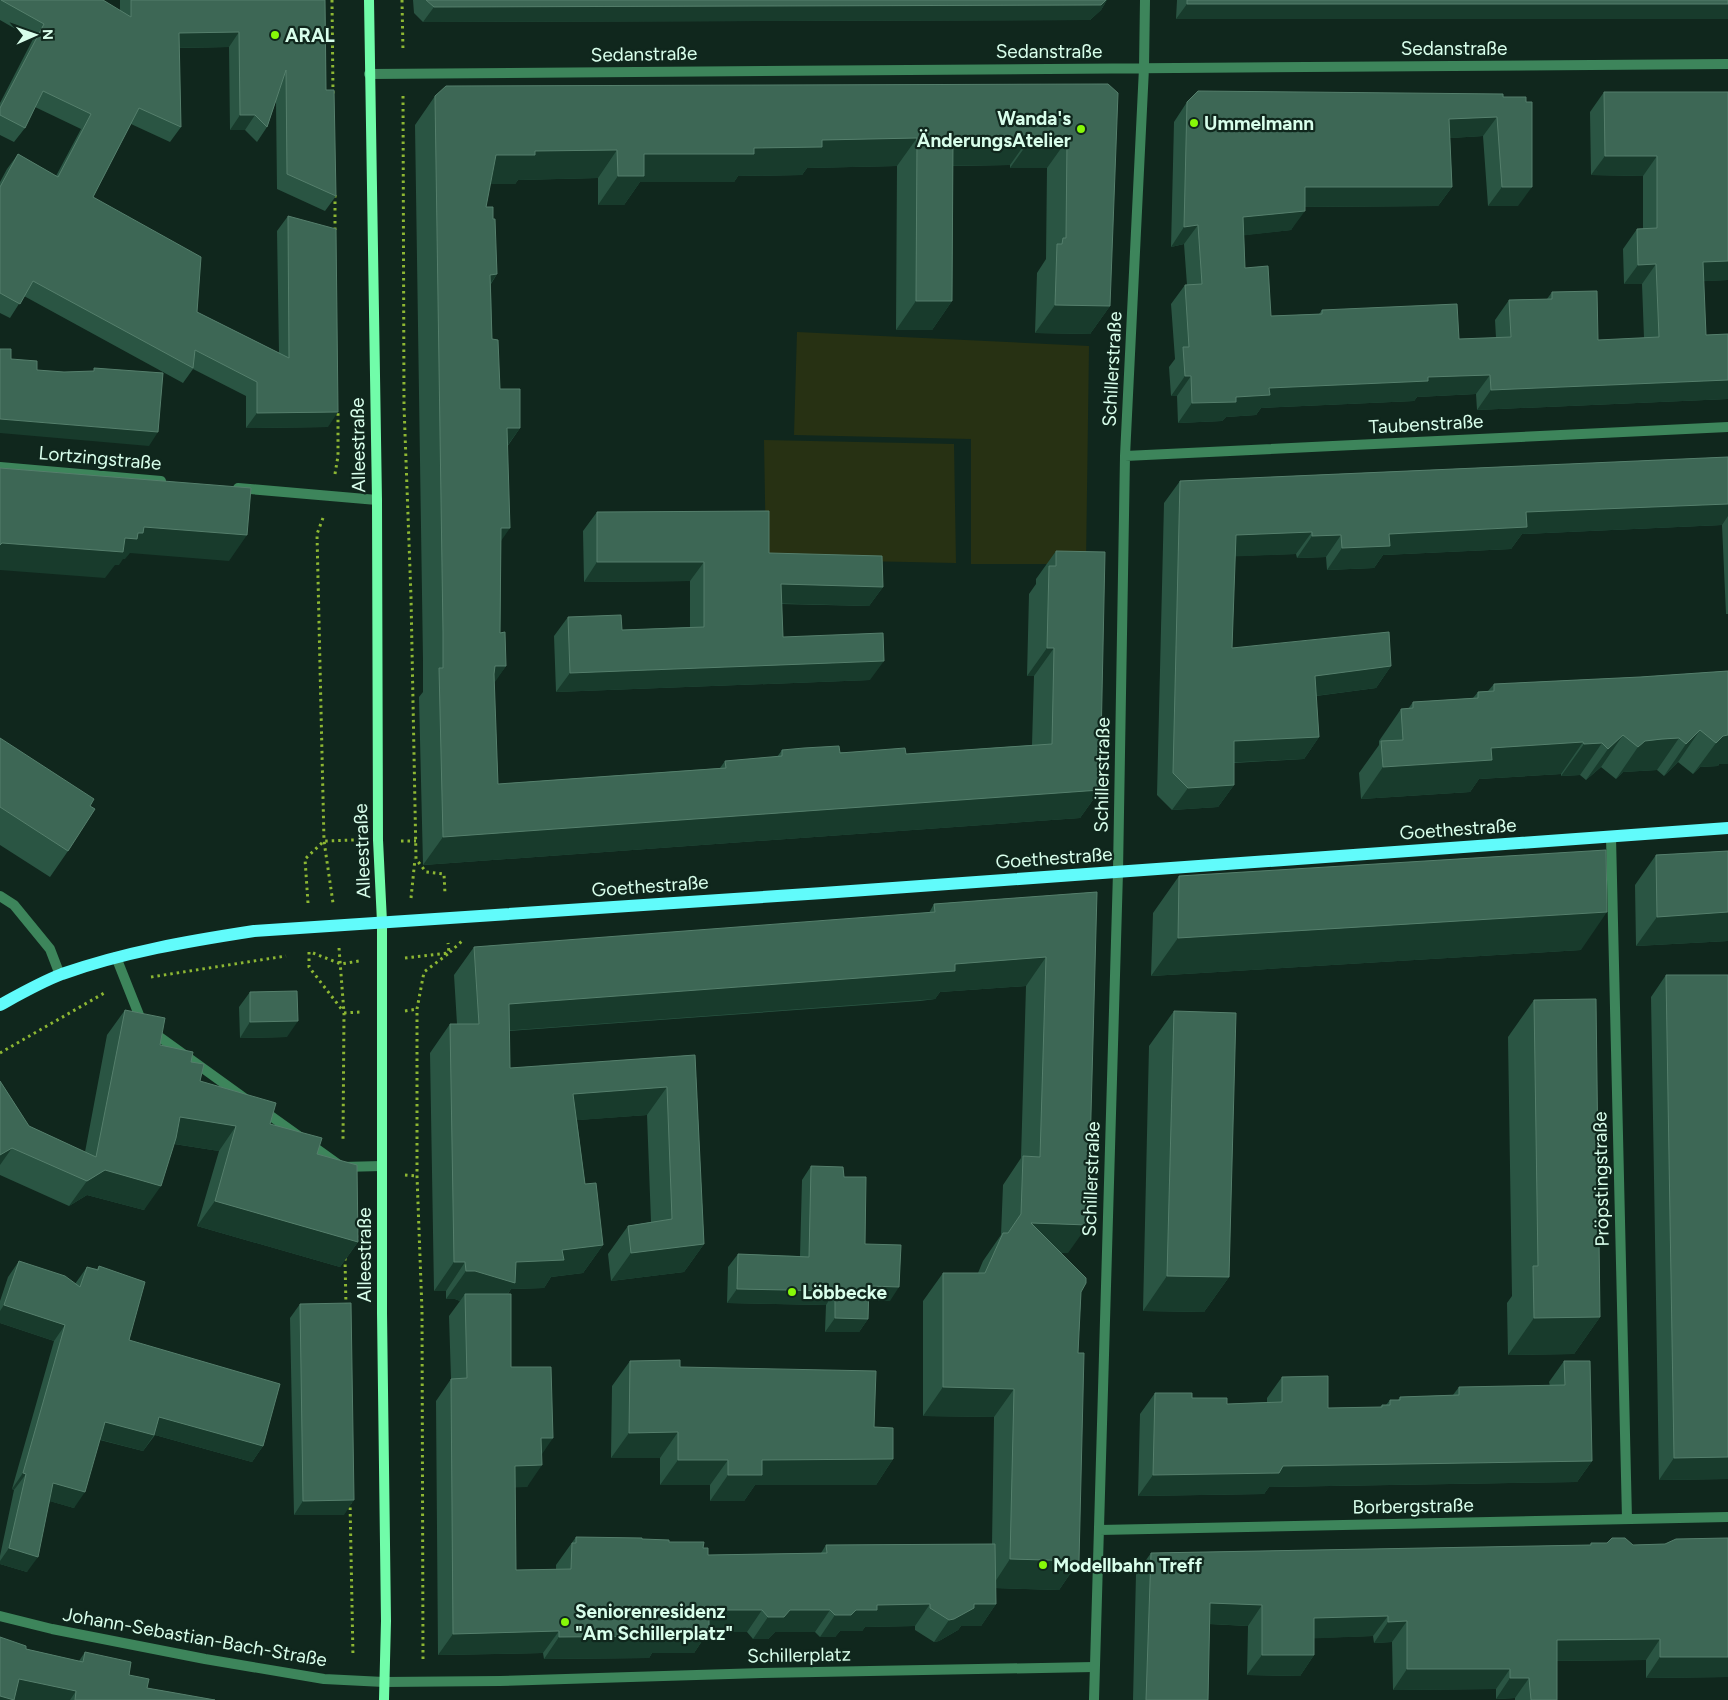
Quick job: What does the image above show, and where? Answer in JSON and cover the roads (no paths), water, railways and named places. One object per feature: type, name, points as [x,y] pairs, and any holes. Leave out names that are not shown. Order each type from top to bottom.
[{"type":"main road","name":"Alleestraße","points":[[369,0],[377,500],[378,840],[382,922],[386,1612],[384,1700]]},
{"type":"main road","name":"Goethestraße","points":[[0,1005],[60,975],[116,957],[190,940],[254,931],[1728,828]]},
{"type":"street","name":"Schillerstraße","points":[[1094,1700],[1118,872],[1125,456],[1144,68],[1145,0]]},
{"type":"street","name":"Sedanstraße","points":[[369,74],[1728,64]]},
{"type":"street","name":"Taubenstraße","points":[[1125,456],[1728,427]]},
{"type":"street","name":"Lortzingstraße","points":[[0,467],[176,482]]},
{"type":"street","points":[[225,486],[377,500]]},
{"type":"street","name":"Pröpstingstraße","points":[[1611,837],[1627,1519]]},
{"type":"street","points":[[0,896],[14,905],[50,949],[60,975]]},
{"type":"street","points":[[116,957],[143,1025],[342,1167],[382,1166]]},
{"type":"street","name":"Borbergstraße","points":[[1099,1530],[1728,1517]]},
{"type":"street","name":"Johann-Sebastian-Bach-Straße","points":[[0,1616],[69,1633],[205,1659],[324,1679],[384,1682]]},
{"type":"street","name":"Schillerplatz","points":[[384,1682],[500,1681],[762,1672],[1094,1667]]},
{"type":"place","name":"ARAL","points":[[275,35]]},
{"type":"place","name":"Ummelmann","points":[[1194,123]]},
{"type":"place","name":"Wanda's ÄnderungsAtelier","points":[[1081,129]]},
{"type":"place","name":"Löbbecke","points":[[792,1292]]},
{"type":"place","name":"Modellbahn Treff","points":[[1043,1565]]},
{"type":"place","name":"Seniorenresidenz \"Am Schillerplatz\"","points":[[565,1622]]}]
